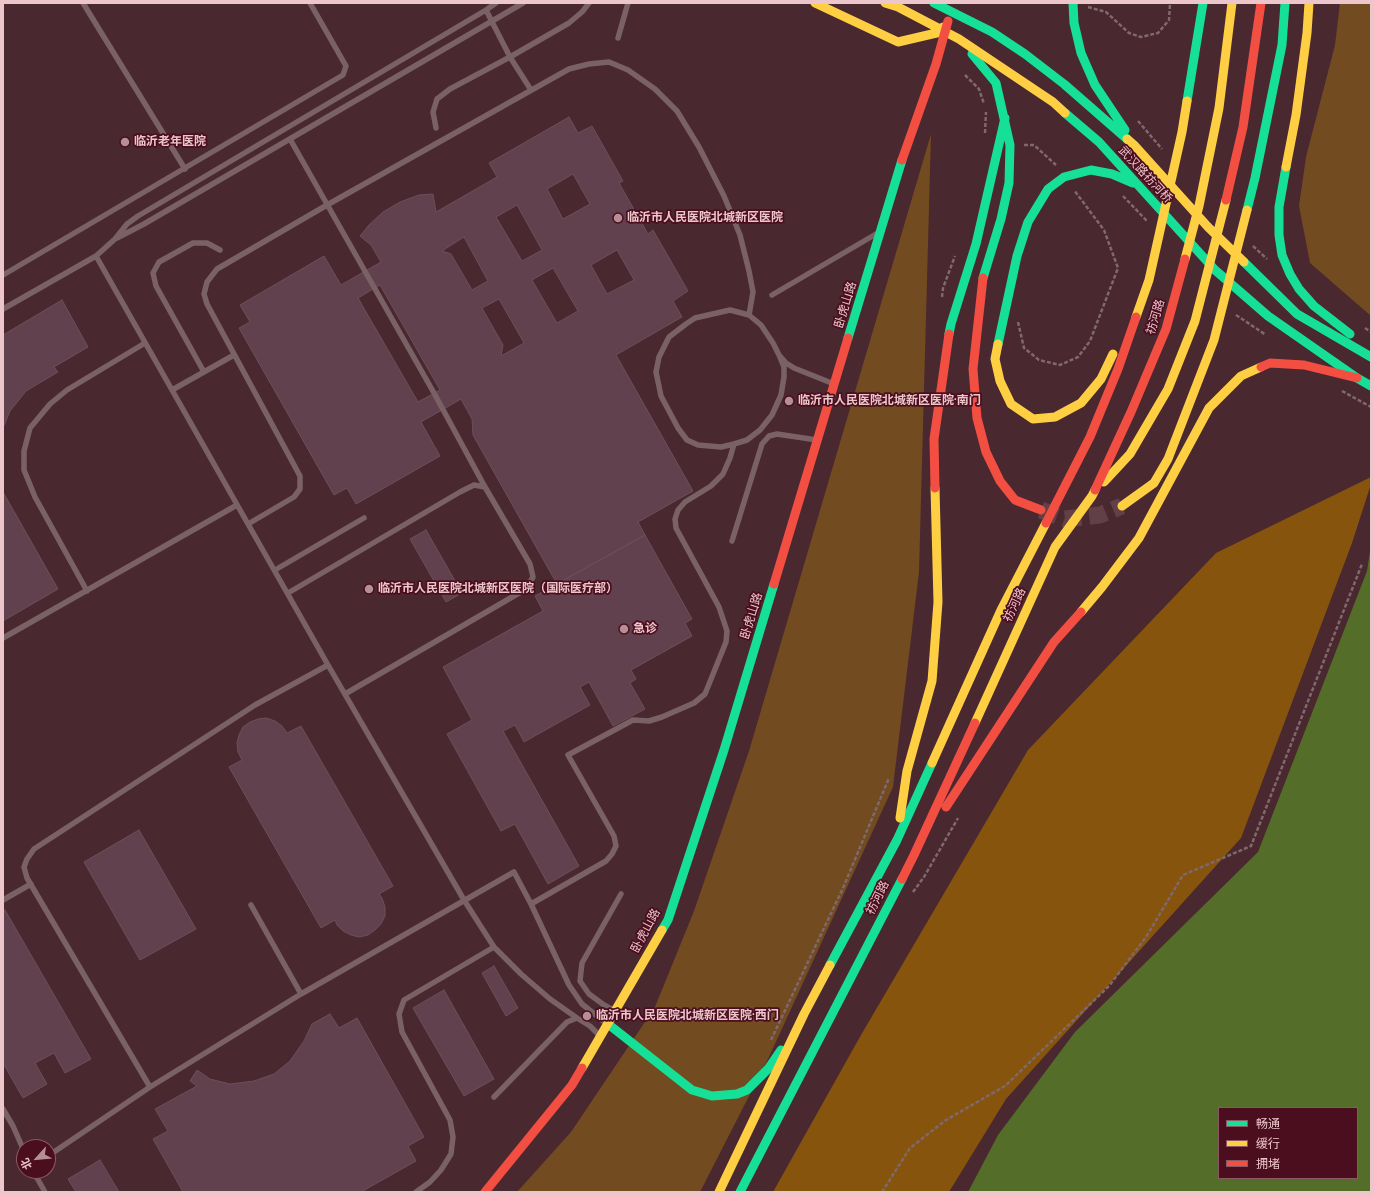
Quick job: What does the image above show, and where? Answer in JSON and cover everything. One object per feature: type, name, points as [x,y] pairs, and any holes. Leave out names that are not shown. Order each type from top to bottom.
[{"type":"main road","points":[[815,3],[898,42],[945,31],[930,3]]},
{"type":"main road","name":"武汉路祊河桥","points":[[885,3],[959,39],[1054,102],[1099,142],[1215,270],[1268,316],[1357,378],[1371,386]]},
{"type":"main road","name":"武汉路祊河桥","points":[[934,3],[992,32],[1025,54],[1064,84],[1135,146],[1208,227],[1297,314],[1371,357]]},
{"type":"main road","name":"卧虎山路","points":[[486,1192],[572,1085],[668,920],[724,750],[904,153],[936,64],[952,3]]},
{"type":"main road","points":[[1073,3],[1074,23],[1081,53],[1095,85],[1135,146]]},
{"type":"main road","points":[[1191,70],[1196,3]]},
{"type":"main road","name":"祊河路","points":[[718,1192],[804,1014],[897,840],[1001,610],[1090,437],[1118,368],[1149,280],[1181,138],[1203,3]]},
{"type":"main road","name":"祊河路","points":[[740,1192],[914,855],[1055,547],[1092,496],[1131,412],[1166,329],[1199,206],[1217,116],[1232,3]]},
{"type":"main road","points":[[1092,496],[1130,454],[1168,390],[1195,321],[1243,127],[1261,3]]},
{"type":"main road","points":[[1122,506],[1154,484],[1170,452],[1214,340],[1256,171],[1282,45],[1285,3]]},
{"type":"main road","points":[[1309,3],[1307,34],[1296,115],[1279,207],[1279,235],[1282,255],[1290,274],[1299,289],[1314,306],[1371,350]]},
{"type":"main road","points":[[959,39],[996,83],[1010,144],[1009,183],[1002,219],[982,283],[973,369],[977,418],[986,452],[1000,481],[1015,500],[1041,510]]},
{"type":"main road","points":[[897,840],[908,771],[932,681],[938,602],[934,439],[951,324],[976,244],[1005,118]]},
{"type":"main road","points":[[1140,186],[1112,174],[1091,170],[1064,176],[1048,189],[1028,222],[1017,256],[995,359],[1000,381],[1011,404],[1033,419],[1055,417],[1081,403],[1101,379],[1149,280]]},
{"type":"main road","points":[[914,855],[1054,642],[1102,587],[1139,538],[1209,408],[1241,376],[1270,363],[1304,365],[1357,378]]},
{"type":"main road","points":[[608,1024],[692,1090],[712,1096],[737,1094],[747,1090],[768,1069],[804,1014]]},
{"type":"lane","points":[[83,3],[185,169]]},
{"type":"lane","points":[[3,275],[344,75],[346,66],[310,3]]},
{"type":"lane","points":[[3,309],[96,256],[115,239],[126,224],[138,216],[496,3]]},
{"type":"lane","points":[[115,239],[144,224],[523,3]]},
{"type":"lane","points":[[436,128],[433,112],[437,99],[450,89],[569,23],[582,12],[589,3]]},
{"type":"lane","points":[[618,38],[628,3]]},
{"type":"lane","points":[[486,10],[510,57],[531,90]]},
{"type":"lane","points":[[248,524],[294,498],[300,489],[300,476],[207,304],[204,294],[207,282],[217,270],[327,205],[569,70],[589,64],[609,62],[628,70],[655,89],[677,111],[699,147],[724,196],[740,235],[749,271],[752,292],[749,314]]},
{"type":"lane","points":[[290,139],[434,393],[485,487],[530,564],[533,577],[526,589],[345,694]]},
{"type":"lane","points":[[772,295],[880,232]]},
{"type":"lane","points":[[204,372],[156,286],[153,273],[159,262],[193,243],[207,243],[220,250]]},
{"type":"lane","points":[[96,256],[328,665],[464,900],[494,947],[550,999],[590,1026],[600,1036]]},
{"type":"lane","points":[[730,310],[749,314],[761,324],[773,343],[784,367],[782,395],[772,415],[760,430],[746,440],[720,447],[698,445],[688,440],[678,428],[661,396],[656,372],[659,357],[669,337],[695,318],[730,310]]},
{"type":"lane","points":[[87,591],[35,497],[24,470],[24,451],[30,428],[50,404],[67,390],[145,343]]},
{"type":"lane","points":[[172,390],[234,355]]},
{"type":"lane","points":[[779,355],[786,363],[794,368],[834,384]]},
{"type":"lane","points":[[732,541],[762,444],[769,436],[777,434],[817,440]]},
{"type":"lane","points":[[531,904],[606,861],[616,846],[614,836],[568,755],[633,720],[649,721],[662,717],[694,703],[705,694],[726,642],[727,631],[719,607],[676,528],[675,519],[678,510],[685,502],[711,486],[722,474],[730,458],[734,444]]},
{"type":"lane","points":[[288,594],[460,492],[474,485],[485,487]]},
{"type":"lane","points":[[3,638],[237,505]]},
{"type":"lane","points":[[274,570],[364,518]]},
{"type":"lane","points":[[150,1087],[30,884],[24,867],[27,859],[34,849],[255,705],[328,665]]},
{"type":"lane","points":[[56,1151],[150,1087],[301,994],[514,872],[531,904],[569,985],[582,1004],[608,1024]]},
{"type":"lane","points":[[3,900],[30,884]]},
{"type":"lane","points":[[615,1011],[589,994],[580,980],[582,963],[621,894]]},
{"type":"lane","points":[[252,905],[301,994]]},
{"type":"lane","points":[[416,1192],[430,1182],[441,1170],[451,1154],[453,1138],[450,1120],[402,1032],[399,1014],[404,1000],[494,947]]},
{"type":"lane","points":[[494,1097],[567,1022],[577,1018]]},
{"type":"lane","points":[[3,1109],[19,1139]]},
{"type":"lane","points":[[38,1179],[45,1192]]},
{"type":"path","points":[[1084,6],[1106,12],[1129,33],[1141,37],[1158,33],[1169,20],[1170,3]]},
{"type":"path","points":[[965,75],[979,89],[986,113],[984,136]]},
{"type":"path","points":[[1034,145],[1054,162],[1058,168]]},
{"type":"path","points":[[1016,316],[1024,348],[1039,360],[1060,365],[1078,357],[1090,341],[1118,268],[1104,230],[1072,187]]},
{"type":"path","points":[[941,302],[943,288],[956,252]]},
{"type":"path","points":[[1359,325],[1371,332]]},
{"type":"path","points":[[882,1192],[910,1148],[946,1120],[1005,1086],[1109,986],[1146,937],[1183,876],[1252,846],[1362,564]]},
{"type":"path","points":[[767,1046],[843,888],[891,775]]},
{"type":"shaded area","points":[[1340,3],[1371,3],[1371,316],[1310,263],[1299,206],[1306,157],[1335,45]]},
{"type":"shaded area","points":[[931,134],[919,572],[893,787],[768,1059],[700,1192],[517,1192],[571,1132],[655,1007],[694,911],[749,751]]},
{"type":"shaded area","points":[[1371,477],[1371,484],[1352,543],[1241,838],[1006,1099],[949,1192],[773,1192],[861,1035],[1028,750],[1216,553]]},
{"type":"shaded area","points":[[1371,545],[1371,1192],[968,1192],[998,1135],[1075,1032],[1258,852],[1367,571]]},
{"type":"building","points":[[569,117],[578,133],[592,126],[623,181],[619,183],[648,234],[653,230],[688,291],[673,301],[682,317],[616,355],[693,491],[638,522],[645,535],[557,584],[473,435],[472,419],[461,399],[421,422],[440,456],[356,504],[347,488],[334,495],[239,328],[250,322],[240,305],[324,256],[341,285],[381,262],[371,245],[360,236],[383,212],[400,202],[419,195],[433,194],[436,212],[497,177],[489,163]],"holes":[[[573,174],[590,204],[563,219],[547,189]],[[517,205],[542,250],[522,261],[496,217]],[[464,237],[488,281],[472,290],[451,254],[442,251]],[[617,250],[634,280],[607,294],[591,265]],[[553,268],[578,311],[557,323],[532,280]],[[380,285],[440,390],[418,402],[358,298]],[[499,299],[524,343],[501,356],[503,345],[482,308]]]},
{"type":"building","points":[[62,300],[88,347],[54,367],[58,372],[26,391],[10,411],[3,428],[3,335]]},
{"type":"building","points":[[3,492],[58,589],[3,621]]},
{"type":"building","points":[[426,530],[462,593],[446,602],[410,539]]},
{"type":"building","points":[[645,535],[692,619],[685,623],[692,636],[631,670],[636,679],[630,683],[645,709],[613,726],[589,682],[580,687],[590,705],[524,742],[515,725],[503,731],[579,866],[548,884],[515,824],[501,831],[447,734],[472,720],[443,667],[543,611],[535,596]]},
{"type":"building","points":[[266,718],[275,721],[282,726],[287,733],[301,726],[393,886],[379,894],[385,907],[385,916],[381,924],[368,935],[359,937],[351,935],[343,931],[337,925],[335,920],[321,928],[229,767],[242,760],[238,752],[237,743],[243,727],[250,722]]},
{"type":"building","points":[[139,830],[196,929],[140,960],[84,862]]},
{"type":"building","points":[[5,910],[91,1059],[65,1073],[54,1053],[35,1063],[47,1084],[23,1098],[3,1063],[3,911]]},
{"type":"building","points":[[494,966],[518,1008],[506,1016],[482,973]]},
{"type":"building","points":[[444,990],[494,1079],[464,1096],[413,1008]]},
{"type":"building","points":[[330,1014],[339,1028],[357,1018],[424,1137],[408,1146],[416,1161],[361,1192],[183,1192],[153,1139],[168,1131],[155,1109],[197,1086],[190,1081],[197,1070],[210,1079],[230,1084],[254,1081],[274,1074],[290,1061],[304,1041],[312,1024]]},
{"type":"building","points":[[100,1160],[119,1192],[76,1192],[68,1179]]},
{"type":"tunnel","points":[[1041,510],[1065,519],[1100,515],[1122,506]]},
{"type":"traffic: fast","points":[[934,3],[992,32],[1025,54],[1064,84],[1127,139]]},
{"type":"traffic: fast","points":[[1073,3],[1074,23],[1081,53],[1095,85],[1125,130]]},
{"type":"traffic: fast","points":[[1187,101],[1203,3]]},
{"type":"traffic: fast","points":[[1247,210],[1282,45],[1285,3]]},
{"type":"traffic: fast","points":[[972,54],[996,83],[1010,145],[1009,183],[1001,219],[983,278]]},
{"type":"traffic: fast","points":[[1065,113],[1099,142],[1215,270],[1268,316],[1357,378],[1371,386]]},
{"type":"traffic: fast","points":[[949,334],[976,244],[1005,118]]},
{"type":"traffic: fast","points":[[848,338],[902,160]]},
{"type":"traffic: fast","points":[[1286,167],[1279,207],[1279,235],[1282,255],[1290,274],[1299,289],[1314,306],[1350,334]]},
{"type":"traffic: fast","points":[[998,344],[1017,256],[1028,222],[1048,189],[1064,177],[1091,170],[1112,174],[1133,183]]},
{"type":"traffic: fast","points":[[1244,262],[1297,314],[1371,357]]},
{"type":"traffic: fast","points":[[662,930],[668,920],[724,750],[774,584]]},
{"type":"traffic: fast","points":[[830,965],[897,840],[932,763]]},
{"type":"traffic: fast","points":[[740,1192],[902,879]]},
{"type":"traffic: fast","points":[[608,1024],[692,1090],[712,1096],[737,1094],[747,1090],[768,1069],[781,1050]]},
{"type":"traffic: slow","points":[[815,3],[898,42],[945,31],[943,27]]},
{"type":"traffic: slow","points":[[885,3],[898,7],[959,39],[1053,102],[1065,113]]},
{"type":"traffic: slow","points":[[1185,259],[1199,206],[1219,108],[1232,3]]},
{"type":"traffic: slow","points":[[1286,167],[1296,115],[1307,33],[1309,3]]},
{"type":"traffic: slow","points":[[1136,317],[1149,280],[1182,132],[1187,101]]},
{"type":"traffic: slow","points":[[1127,139],[1208,227],[1244,262]]},
{"type":"traffic: slow","points":[[1104,482],[1130,454],[1168,389],[1195,321],[1226,200]]},
{"type":"traffic: slow","points":[[1122,506],[1154,483],[1168,459],[1214,340],[1247,210]]},
{"type":"traffic: slow","points":[[998,344],[995,359],[1000,381],[1011,404],[1033,419],[1055,417],[1081,403],[1101,379],[1113,354]]},
{"type":"traffic: slow","points":[[1081,612],[1139,538],[1209,408],[1241,376],[1261,367]]},
{"type":"traffic: slow","points":[[900,818],[907,771],[932,681],[938,602],[935,488]]},
{"type":"traffic: slow","points":[[975,723],[1055,547],[1095,490]]},
{"type":"traffic: slow","points":[[932,763],[1001,610],[1046,523]]},
{"type":"traffic: slow","points":[[582,1068],[662,930]]},
{"type":"traffic: slow","points":[[719,1192],[804,1014],[830,965]]},
{"type":"traffic: jam","points":[[1226,200],[1243,127],[1261,3]]},
{"type":"traffic: jam","points":[[902,160],[936,64],[948,21]]},
{"type":"traffic: jam","points":[[1095,490],[1131,412],[1166,329],[1185,259]]},
{"type":"traffic: jam","points":[[983,278],[973,369],[977,418],[986,452],[1000,481],[1015,500],[1041,510]]},
{"type":"traffic: jam","points":[[1046,523],[1090,437],[1118,369],[1136,317]]},
{"type":"traffic: jam","points":[[935,488],[934,439],[949,334]]},
{"type":"traffic: jam","points":[[774,584],[848,338]]},
{"type":"traffic: jam","points":[[1261,367],[1270,363],[1304,365],[1357,378]]},
{"type":"traffic: jam","points":[[946,807],[1054,642],[1081,612]]},
{"type":"traffic: jam","points":[[902,879],[975,723]]},
{"type":"traffic: jam","points":[[485,1192],[572,1085],[582,1068]]},
{"type":"place","name":"临沂老年医院","points":[[125,142]]},
{"type":"place","name":"临沂市人民医院北城新区医院","points":[[618,218]]},
{"type":"place","name":"临沂市人民医院北城新区医院·南门","points":[[789,401]]},
{"type":"place","name":"临沂市人民医院北城新区医院（国际医疗部）","points":[[369,589]]},
{"type":"place","name":"急诊","points":[[624,629]]},
{"type":"place","name":"临沂市人民医院北城新区医院·西门","points":[[587,1016]]}]
